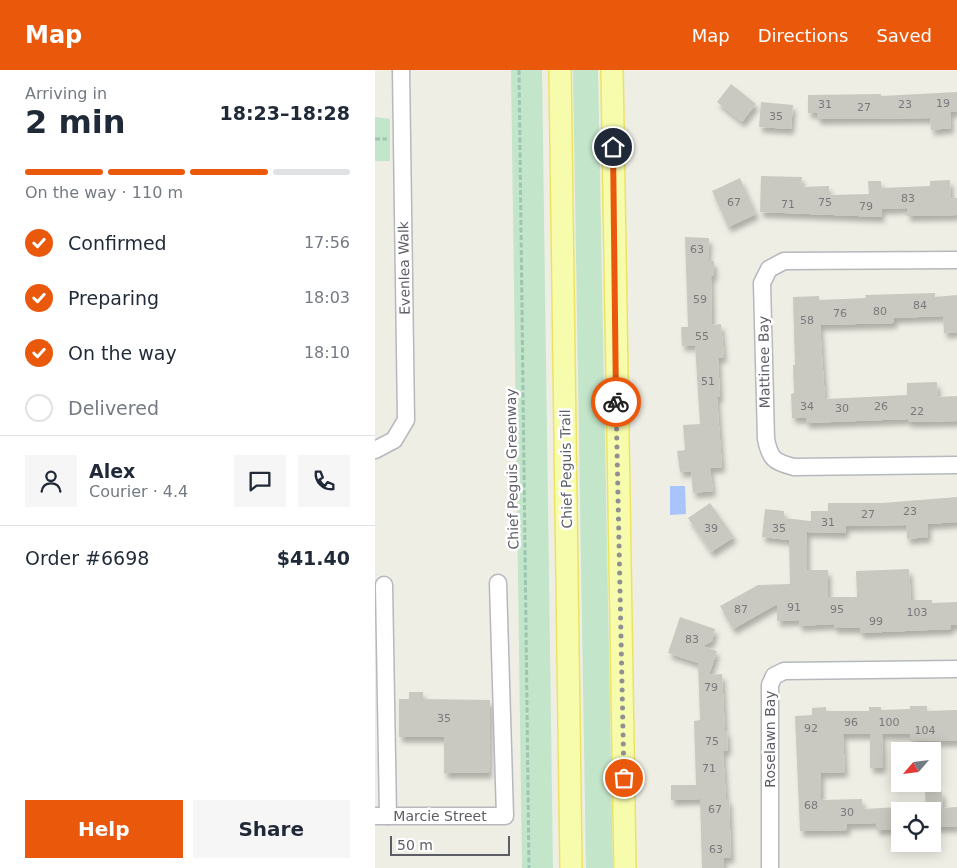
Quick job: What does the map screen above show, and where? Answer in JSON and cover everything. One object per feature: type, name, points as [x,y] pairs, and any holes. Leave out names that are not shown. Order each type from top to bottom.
[{"type":"main road","name":"Chief Peguis Trail","points":[[560,70],[571,868]]},
{"type":"main road","points":[[612,70],[625,868]]},
{"type":"street","name":"Evenlea Walk","points":[[375,450],[394,440],[406,420],[401,70]]},
{"type":"street","name":"Mattinee Bay","points":[[957,260],[784,261],[769,269],[762,283],[766,439],[769,455],[778,463],[794,467],[957,465]]},
{"type":"street","name":"Marcie Street","points":[[381,816],[505,816],[498,583]]},
{"type":"street","points":[[381,816],[384,585]]},
{"type":"street","name":"Roselawn Bay","points":[[770,868],[770,685],[774,676],[784,671],[957,669]]},
{"type":"path","name":"Chief Peguis Greenway","points":[[519,70],[529,868]]},
{"type":"green space","points":[[511,70],[542,70],[553,868],[522,868]]},
{"type":"green space","points":[[573,70],[598,70],[613,868],[586,868]]},
{"type":"green space","points":[[375,117],[390,119],[390,161],[375,161]]},
{"type":"water","points":[[670,486],[685,486],[686,514],[670,515]]},
{"type":"building","points":[[731,84],[756,104],[742,122],[717,102]]},
{"type":"building","points":[[957,92],[957,112],[950,112],[951,128],[931,130],[930,118],[817,119],[817,113],[808,113],[808,95],[881,94],[881,96]]},
{"type":"building","points":[[761,102],[793,105],[791,129],[759,127]]},
{"type":"building","points":[[761,176],[802,177],[801,187],[829,186],[829,195],[869,194],[868,181],[881,181],[881,188],[930,186],[930,181],[950,180],[951,198],[957,198],[957,215],[907,216],[907,208],[881,209],[882,217],[760,212]]},
{"type":"building","points":[[740,178],[756,214],[728,227],[712,191]]},
{"type":"building","points":[[685,237],[709,238],[708,261],[714,261],[714,276],[711,276],[712,325],[721,324],[724,357],[718,358],[720,397],[717,397],[722,467],[710,468],[713,491],[693,493],[691,471],[680,472],[677,451],[685,450],[683,425],[700,424],[695,345],[682,346],[681,327],[688,327]]},
{"type":"building","points":[[935,293],[935,297],[957,295],[957,332],[944,333],[943,316],[894,318],[894,323],[820,325],[825,399],[907,395],[907,383],[937,382],[938,397],[957,396],[957,421],[908,422],[908,419],[806,423],[806,418],[792,418],[791,394],[794,393],[793,365],[795,365],[793,297],[819,296],[819,300],[866,298],[865,295]]},
{"type":"building","points":[[957,497],[957,522],[928,524],[928,537],[907,539],[906,525],[846,526],[845,533],[807,532],[807,570],[828,570],[828,597],[857,597],[856,571],[909,569],[911,600],[932,600],[932,603],[957,602],[957,625],[951,625],[951,629],[860,633],[860,628],[834,628],[834,624],[799,626],[799,620],[777,621],[777,604],[733,629],[720,606],[758,585],[790,584],[789,540],[762,537],[765,509],[784,511],[784,518],[811,521],[811,511],[828,511],[828,503],[882,503]]},
{"type":"building","points":[[710,503],[734,537],[711,552],[688,518]]},
{"type":"building","points":[[680,617],[715,629],[712,641],[703,646],[717,651],[709,675],[722,674],[728,750],[723,751],[726,799],[729,799],[731,858],[723,858],[724,868],[702,868],[700,799],[671,800],[671,785],[696,785],[694,721],[700,720],[698,663],[668,653]]},
{"type":"building","points":[[409,692],[423,692],[423,699],[490,700],[489,773],[444,773],[444,737],[399,737],[399,699],[409,699]]},
{"type":"building","points":[[910,706],[927,706],[927,711],[957,710],[957,741],[910,741],[910,734],[882,734],[883,768],[870,768],[870,734],[843,734],[845,772],[821,773],[821,800],[862,799],[863,809],[891,807],[891,829],[876,830],[876,823],[847,824],[847,830],[800,831],[795,716],[812,715],[812,708],[826,707],[826,711],[869,711],[869,707],[881,707],[881,710],[910,709]]},
{"type":"building","points":[[941,791],[943,808],[957,807],[957,827],[941,827],[941,802],[926,802],[925,792]]},
{"type":"way so far","points":[[616,402],[624,778]]},
{"type":"route","points":[[613,147],[616,402]]}]
